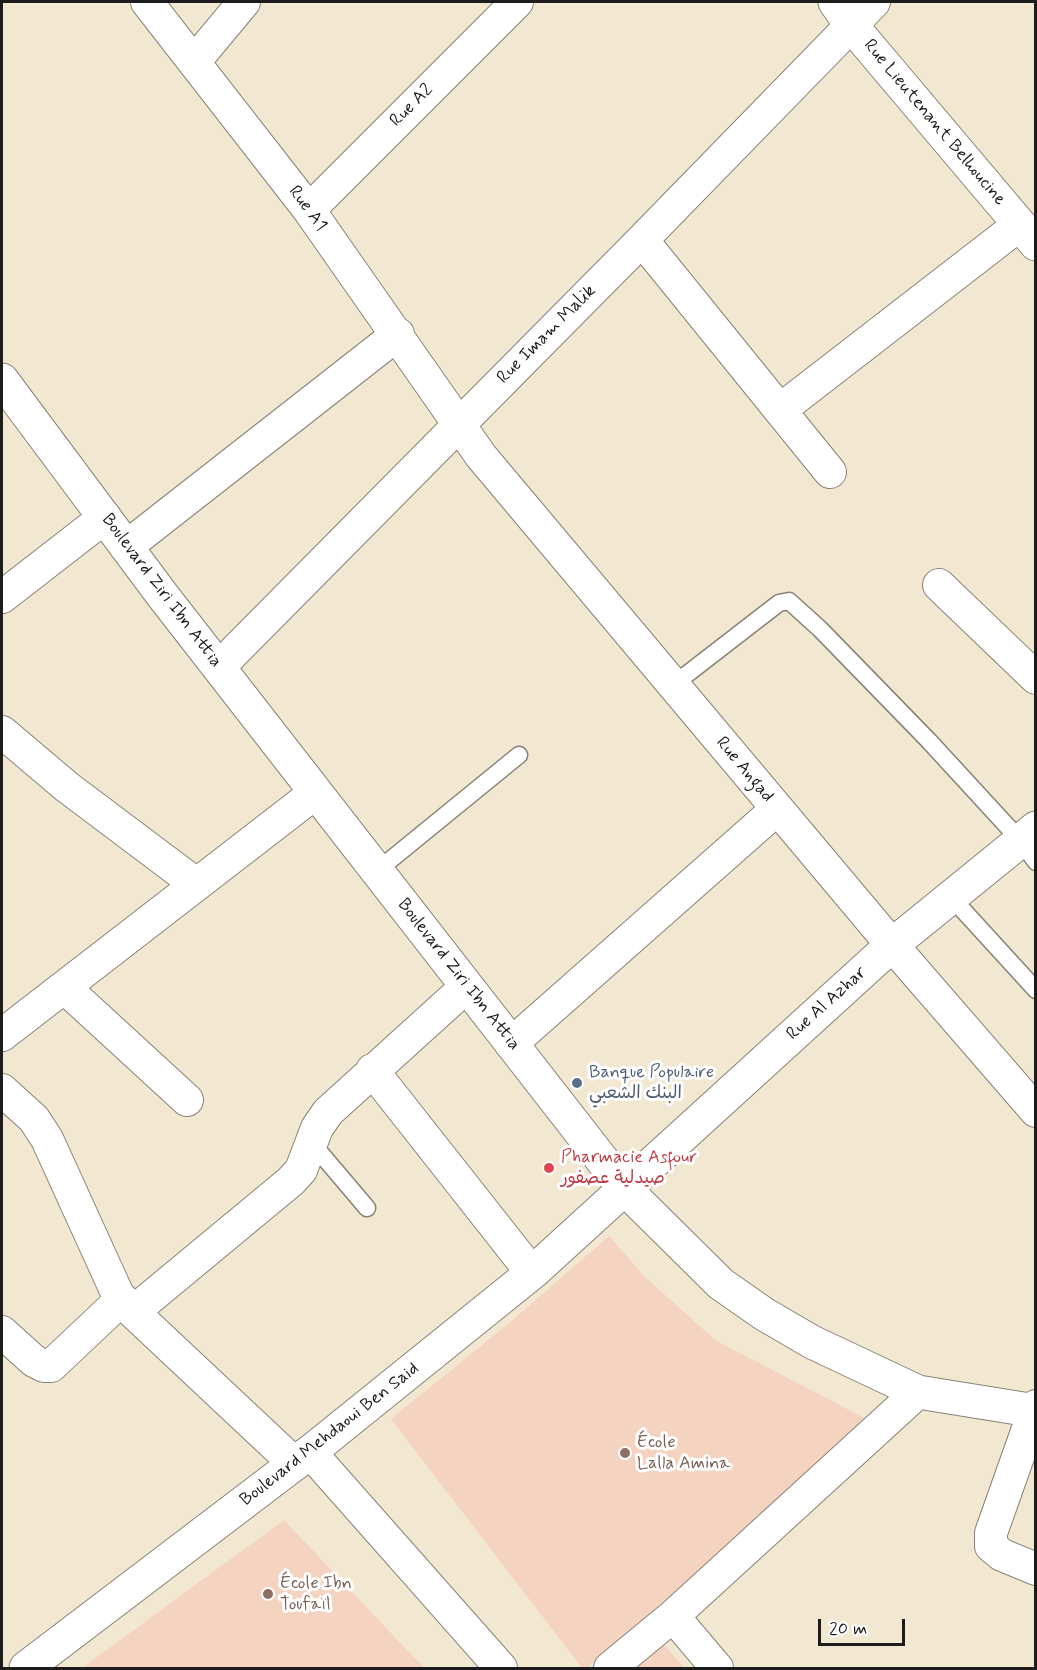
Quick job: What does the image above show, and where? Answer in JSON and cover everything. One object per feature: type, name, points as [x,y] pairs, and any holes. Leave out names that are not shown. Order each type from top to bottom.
[{"type":"street","name":"Rue A1","points":[[147,2],[309,210],[398,334],[458,424]]},
{"type":"street","points":[[194,62],[244,2]]},
{"type":"street","name":"Rue A2","points":[[309,210],[517,2]]},
{"type":"street","name":"Rue Imam Malik","points":[[219,667],[642,240],[843,13],[874,2]]},
{"type":"street","name":"Rue Lieutenant Belhoucine","points":[[843,13],[1027,234]]},
{"type":"street","points":[[780,410],[1027,234]]},
{"type":"street","points":[[642,240],[830,472]]},
{"type":"street","points":[[126,548],[398,334]]},
{"type":"street","name":"Boulevard Ziri Ibn Attia","points":[[2,380],[126,548],[624,1188],[721,1284],[755,1308],[812,1342],[918,1392],[1035,1410]]},
{"type":"street","name":"Rue Angad","points":[[458,424],[481,456],[777,809],[1035,1111]]},
{"type":"street","points":[[2,597],[105,517]]},
{"type":"street","points":[[939,585],[1035,678]]},
{"type":"street","points":[[2,732],[67,787],[196,884]]},
{"type":"street","points":[[2,1035],[315,793]]},
{"type":"street","points":[[510,1044],[777,809]]},
{"type":"street","name":"Rue Al Azhar","points":[[624,1188],[892,945],[951,897],[1030,843]]},
{"type":"street","points":[[64,987],[188,1100]]},
{"type":"street","points":[[2,1332],[34,1361],[44,1366],[51,1366],[127,1305],[291,1181],[301,1170],[317,1128],[328,1112],[466,987]]},
{"type":"street","points":[[372,1070],[532,1273]]},
{"type":"street","points":[[2,1090],[34,1119],[47,1139],[127,1305],[303,1458],[501,1668]]},
{"type":"street","name":"Boulevard Mehdaoui Ben Said","points":[[26,1668],[303,1458],[532,1273],[624,1188]]},
{"type":"street","points":[[610,1668],[673,1616],[918,1392]]},
{"type":"street","points":[[1035,1410],[991,1533],[991,1546],[1002,1555],[1035,1569]]},
{"type":"street","points":[[673,1616],[717,1668]]},
{"type":"lane","points":[[673,685],[779,603],[789,601],[820,629],[1030,843]]},
{"type":"lane","points":[[378,870],[519,755]]},
{"type":"lane","points":[[951,897],[1035,990]]},
{"type":"lane","points":[[312,1142],[367,1208]]},
{"type":"shaded area","name":"École Lalla Amina","points":[[609,1236],[643,1275],[715,1340],[870,1421],[587,1668],[582,1668],[391,1419],[514,1319]]},
{"type":"shaded area","name":"École Ibn Toufaïl","points":[[284,1520],[424,1668],[82,1668]]},
{"type":"shaded area","points":[[663,1644],[685,1668],[637,1668]]},
{"type":"place","name":"Banque Populaire البنك الشعبي","points":[[577,1083]]},
{"type":"place","name":"Pharmacie Asfour صيدلية عصفور","points":[[549,1168]]},
{"type":"place","name":"École Lalla Amina","points":[[625,1453]]},
{"type":"place","name":"École Ibn Toufaïl","points":[[268,1594]]}]
